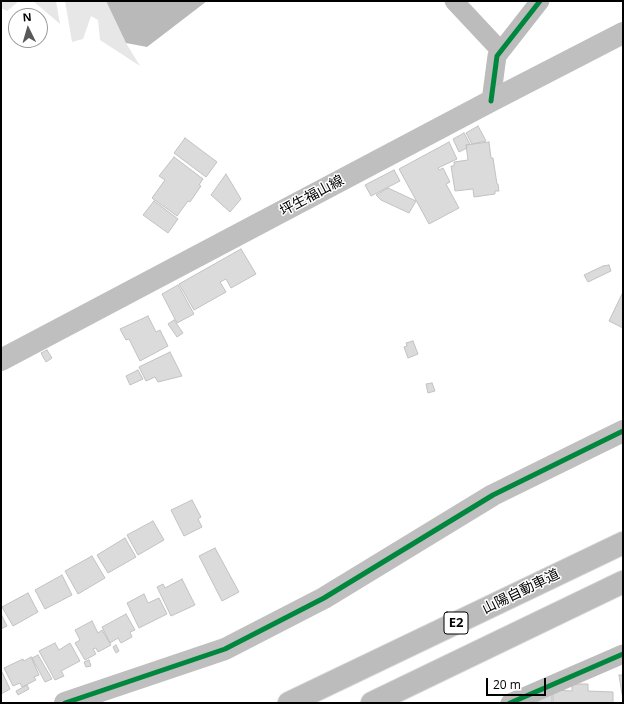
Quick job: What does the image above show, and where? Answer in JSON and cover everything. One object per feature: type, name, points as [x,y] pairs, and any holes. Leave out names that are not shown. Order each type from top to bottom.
[{"type":"highway","name":"山陽自動車道","points":[[289,703],[623,543]]},
{"type":"highway","name":"E2","points":[[372,703],[623,582]]},
{"type":"main road","name":"坪生福山線","points":[[1,360],[491,101],[623,33]]},
{"type":"main road","points":[[65,703],[225,649],[324,598],[493,495],[623,431]]},
{"type":"street","points":[[454,1],[499,49],[491,101]]},
{"type":"street","points":[[497,56],[540,1]]},
{"type":"street","points":[[510,703],[623,654]]},
{"type":"shaded area","points":[[1,1],[19,1],[11,8],[8,8],[7,11],[1,8]]},
{"type":"shaded area","points":[[33,1],[56,1],[60,24],[48,14],[48,8],[41,8]]},
{"type":"shaded area","points":[[65,1],[106,1],[126,43],[140,66],[100,40],[98,20],[91,16],[83,39],[72,42]]},
{"type":"shaded area","points":[[106,1],[207,1],[147,47],[126,43]]},
{"type":"building","points":[[478,126],[486,141],[472,144],[466,133]]},
{"type":"building","points":[[464,133],[470,144],[466,145],[467,148],[459,152],[453,139]]},
{"type":"building","points":[[185,138],[217,162],[206,177],[174,153]]},
{"type":"building","points":[[449,142],[457,159],[438,168],[439,170],[443,168],[450,182],[446,184],[459,208],[429,224],[399,169]]},
{"type":"building","points":[[489,142],[491,158],[493,158],[499,191],[495,191],[495,194],[474,197],[473,189],[455,191],[451,166],[454,166],[454,162],[468,160],[466,145]]},
{"type":"building","points":[[174,157],[203,179],[199,185],[201,186],[190,202],[188,201],[177,216],[152,198],[165,180],[159,176]]},
{"type":"building","points":[[394,170],[400,181],[371,196],[365,185]]},
{"type":"building","points":[[226,174],[241,199],[230,212],[211,195]]},
{"type":"building","points":[[388,188],[416,201],[409,213],[381,200],[376,195]]},
{"type":"building","points":[[154,201],[178,219],[168,233],[143,215]]},
{"type":"building","points":[[241,249],[256,274],[231,288],[226,279],[220,282],[226,292],[194,310],[179,284]]},
{"type":"building","points":[[609,265],[611,271],[588,282],[584,275],[603,266]]},
{"type":"building","points":[[178,285],[194,314],[177,323],[162,294]]},
{"type":"building","points":[[623,292],[623,328],[609,321]]},
{"type":"building","points":[[148,316],[156,332],[160,330],[168,346],[140,361],[129,339],[126,340],[120,329]]},
{"type":"building","points":[[174,320],[183,333],[177,337],[168,324]]},
{"type":"building","points":[[413,341],[418,354],[408,358],[404,347],[407,346],[406,343]]},
{"type":"building","points":[[47,350],[52,358],[46,362],[41,353]]},
{"type":"building","points":[[170,352],[182,376],[158,382],[155,377],[146,381],[139,367]]},
{"type":"building","points":[[138,370],[143,379],[130,385],[126,376]]},
{"type":"building","points":[[432,383],[435,391],[428,393],[426,384]]},
{"type":"building","points":[[192,500],[201,517],[198,519],[202,527],[184,536],[171,510]]},
{"type":"building","points":[[153,521],[164,540],[138,555],[127,535]]},
{"type":"building","points":[[125,538],[136,557],[108,573],[97,555]]},
{"type":"building","points":[[215,548],[239,592],[222,601],[199,556]]},
{"type":"building","points":[[92,556],[105,578],[78,594],[65,571]]},
{"type":"building","points":[[62,575],[72,595],[45,609],[35,590]]},
{"type":"building","points":[[182,579],[195,605],[171,616],[157,587],[163,584],[165,588]]},
{"type":"building","points":[[28,593],[38,612],[13,626],[2,607]]},
{"type":"building","points":[[144,594],[148,603],[159,598],[167,614],[139,628],[127,603]]},
{"type":"building","points":[[1,614],[7,626],[1,629]]},
{"type":"building","points":[[126,614],[135,630],[130,632],[132,637],[121,643],[118,638],[110,643],[102,627]]},
{"type":"building","points":[[92,621],[98,633],[102,630],[111,645],[98,652],[96,648],[93,649],[96,654],[85,660],[75,643],[80,640],[75,630]]},
{"type":"building","points":[[55,643],[59,650],[70,643],[80,661],[61,671],[64,676],[55,680],[39,651]]},
{"type":"building","points":[[116,645],[119,651],[116,653],[113,647]]},
{"type":"building","points":[[38,655],[52,679],[45,682],[32,658]]},
{"type":"building","points":[[31,657],[39,675],[34,677],[36,680],[22,687],[20,683],[13,686],[4,668]]},
{"type":"building","points":[[89,660],[91,666],[86,667],[84,662]]},
{"type":"building","points":[[1,670],[10,689],[1,694]]},
{"type":"building","points":[[619,675],[623,675],[623,700]]},
{"type":"building","points":[[572,684],[588,684],[588,691],[613,692],[613,703],[553,703],[553,690],[572,691]]},
{"type":"building","points":[[27,685],[29,689],[18,695],[16,691]]},
{"type":"building","points":[[552,694],[552,703],[534,703]]},
{"type":"cycle path","points":[[491,101],[497,56],[540,1]]},
{"type":"cycle path","points":[[65,703],[225,649],[324,598],[493,495],[623,431]]},
{"type":"cycle path","points":[[510,703],[623,654]]}]
